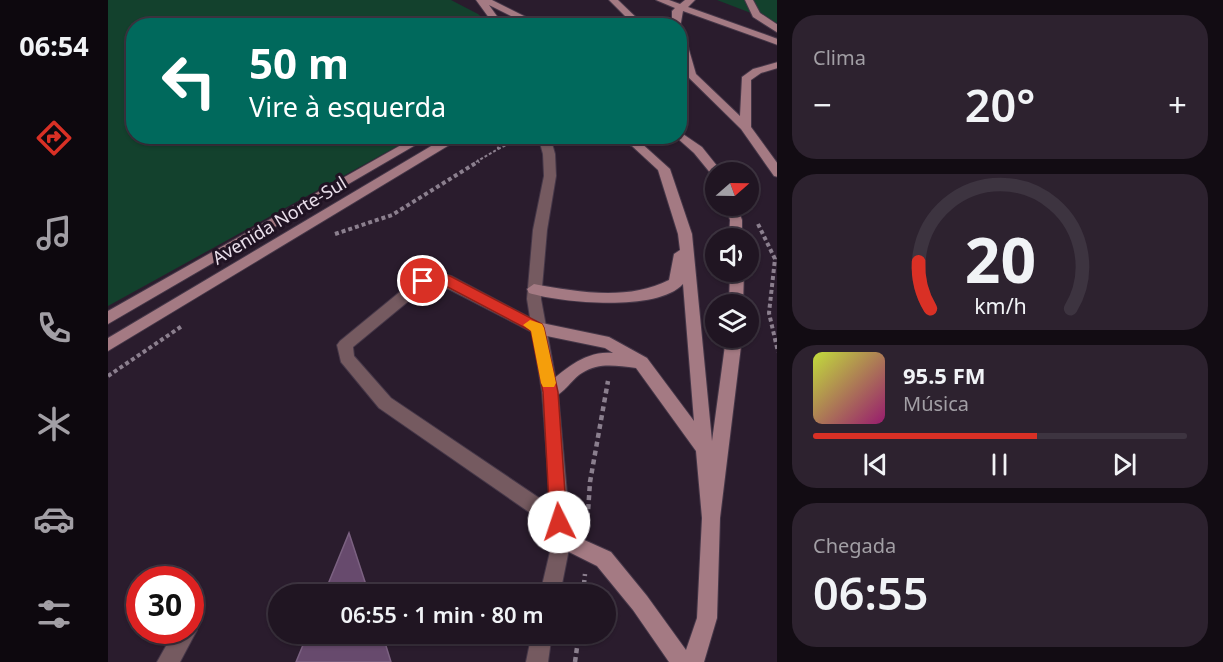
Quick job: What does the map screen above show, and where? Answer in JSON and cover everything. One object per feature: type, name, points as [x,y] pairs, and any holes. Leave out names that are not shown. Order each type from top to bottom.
[{"type":"main road","points":[[480,0],[494,18]]},
{"type":"main road","points":[[485,0],[523,18]]},
{"type":"main road","points":[[613,0],[632,18]]},
{"type":"main road","points":[[660,0],[777,42]]},
{"type":"main road","points":[[677,18],[677,12],[692,0]]},
{"type":"main road","points":[[749,0],[756,15],[777,30]]},
{"type":"main road","points":[[687,60],[692,77]]},
{"type":"main road","points":[[745,127],[746,79],[757,71],[777,65]]},
{"type":"main road","points":[[687,72],[745,127],[777,173]]},
{"type":"main road","points":[[687,141],[708,162]]},
{"type":"main road","name":"Avenida Norte-Sul","points":[[108,318],[412,144]]},
{"type":"main road","name":"Avenida Norte-Sul","points":[[108,345],[442,144]]},
{"type":"main road","points":[[636,144],[664,170],[685,234],[711,518]]},
{"type":"main road","points":[[534,289],[570,297],[614,297],[665,290],[676,283],[685,234]]},
{"type":"main road","points":[[537,328],[609,343],[641,362],[705,449]]},
{"type":"main road","points":[[693,662],[707,618],[711,518],[733,348]]},
{"type":"main road","points":[[550,392],[575,369],[602,358],[641,362]]},
{"type":"main road","points":[[560,530],[604,559],[640,603],[682,662]]},
{"type":"street","points":[[546,144],[550,176],[540,230],[534,289],[537,328],[550,392],[560,530],[552,584]]},
{"type":"street","points":[[537,328],[446,280],[435,277],[423,281],[345,345],[346,358],[385,403],[560,530]]},
{"type":"street","points":[[168,662],[178,644]]},
{"type":"street","points":[[537,662],[540,644]]},
{"type":"path","points":[[498,144],[498,149]]},
{"type":"path","points":[[328,237],[392,215],[509,144]]},
{"type":"path","points":[[754,216],[776,259],[769,313],[777,352]]},
{"type":"path","points":[[108,376],[184,325]]},
{"type":"path","points":[[575,662],[577,644]]},
{"type":"green space","points":[[108,0],[451,0],[483,18],[126,18],[126,144],[401,144],[108,306]]},
{"type":"green space","points":[[717,0],[777,0],[777,23]]},
{"type":"building","points":[[349,533],[366,584],[328,584]]},
{"type":"building","points":[[303,644],[385,644],[391,662],[296,662]]},
{"type":"slow traffic","points":[[530,325],[537,328],[548,383]]},
{"type":"route","points":[[423,281],[435,277],[446,280],[537,328],[550,392],[559,522]]}]
